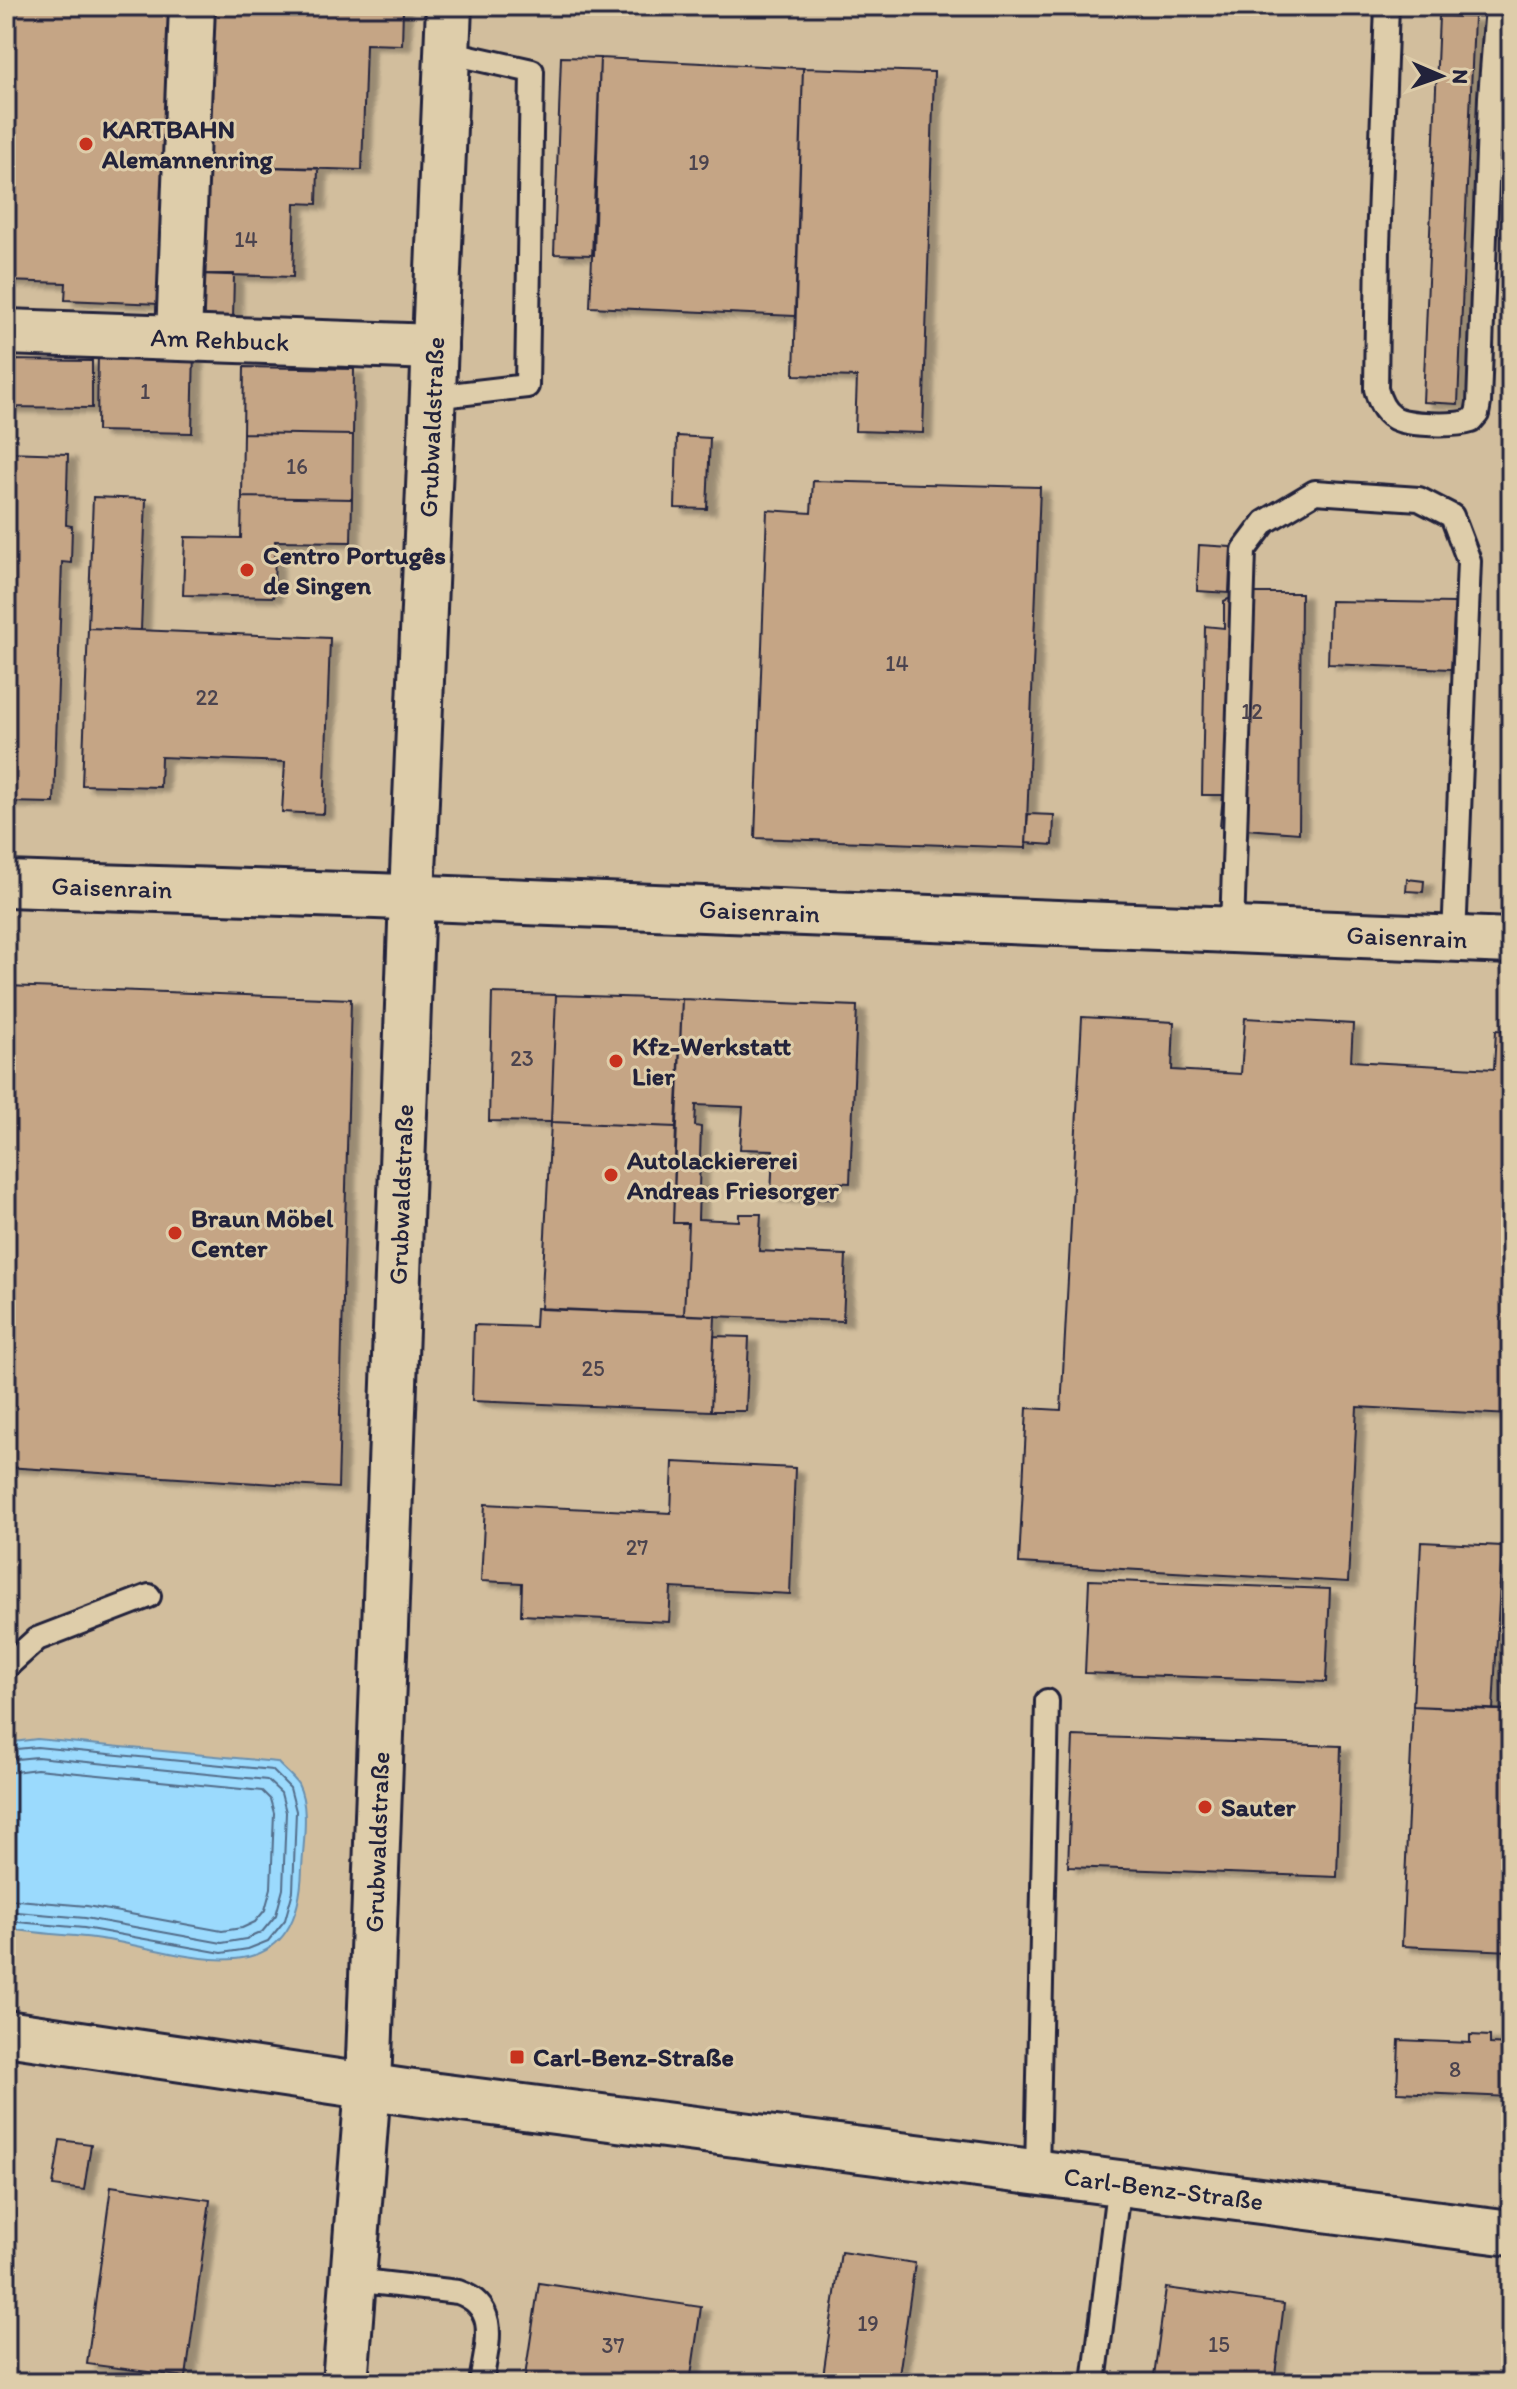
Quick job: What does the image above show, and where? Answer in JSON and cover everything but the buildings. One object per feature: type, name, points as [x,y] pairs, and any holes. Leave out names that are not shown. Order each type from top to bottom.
[{"type":"street","points":[[179,336],[192,6]]},
{"type":"street","name":"Grubwaldstraße","points":[[345,2383],[368,2086],[449,6]]},
{"type":"street","name":"Am Rehbuck","points":[[6,332],[435,347]]},
{"type":"street","name":"Gaisenrain","points":[[6,884],[1511,941]]},
{"type":"street","name":"Carl-Benz-Straße","points":[[6,2033],[368,2086],[1511,2233]]},
{"type":"lane","points":[[1387,6],[1376,389],[1385,411],[1395,419],[1454,424],[1471,421],[1477,414],[1479,403],[1490,97],[1497,6]]},
{"type":"lane","points":[[433,397],[527,386],[532,71],[447,52]]},
{"type":"lane","points":[[1232,930],[1244,550],[1265,522],[1315,492],[1346,493],[1419,499],[1452,516],[1469,561],[1454,939]]},
{"type":"lane","points":[[6,1667],[37,1639],[149,1596]]},
{"type":"lane","points":[[1037,2171],[1047,1701]]},
{"type":"lane","points":[[1094,2383],[1119,2182]]},
{"type":"lane","points":[[353,2280],[458,2292],[481,2305],[488,2328],[481,2383]]},
{"type":"shaded area","points":[[6,6],[1511,6],[1511,2383],[6,2383]]},
{"type":"water","points":[[37,1739],[277,1762],[298,1784],[305,1814],[296,1910],[282,1937],[262,1952],[236,1959],[206,1959],[95,1938],[6,1928],[6,1743]]},
{"type":"place","name":"KARTBAHN Alemannenring","points":[[86,144]]},
{"type":"place","name":"Centro Portugês de Singen","points":[[247,570]]},
{"type":"place","name":"Kfz-Werkstatt Lier","points":[[616,1061]]},
{"type":"place","name":"Autolackiererei Andreas Friesorger","points":[[611,1175]]},
{"type":"place","name":"Braun Möbel Center","points":[[175,1233]]},
{"type":"place","name":"Sauter","points":[[1205,1807]]},
{"type":"place","name":"Carl-Benz-Straße","points":[[517,2057]]}]
